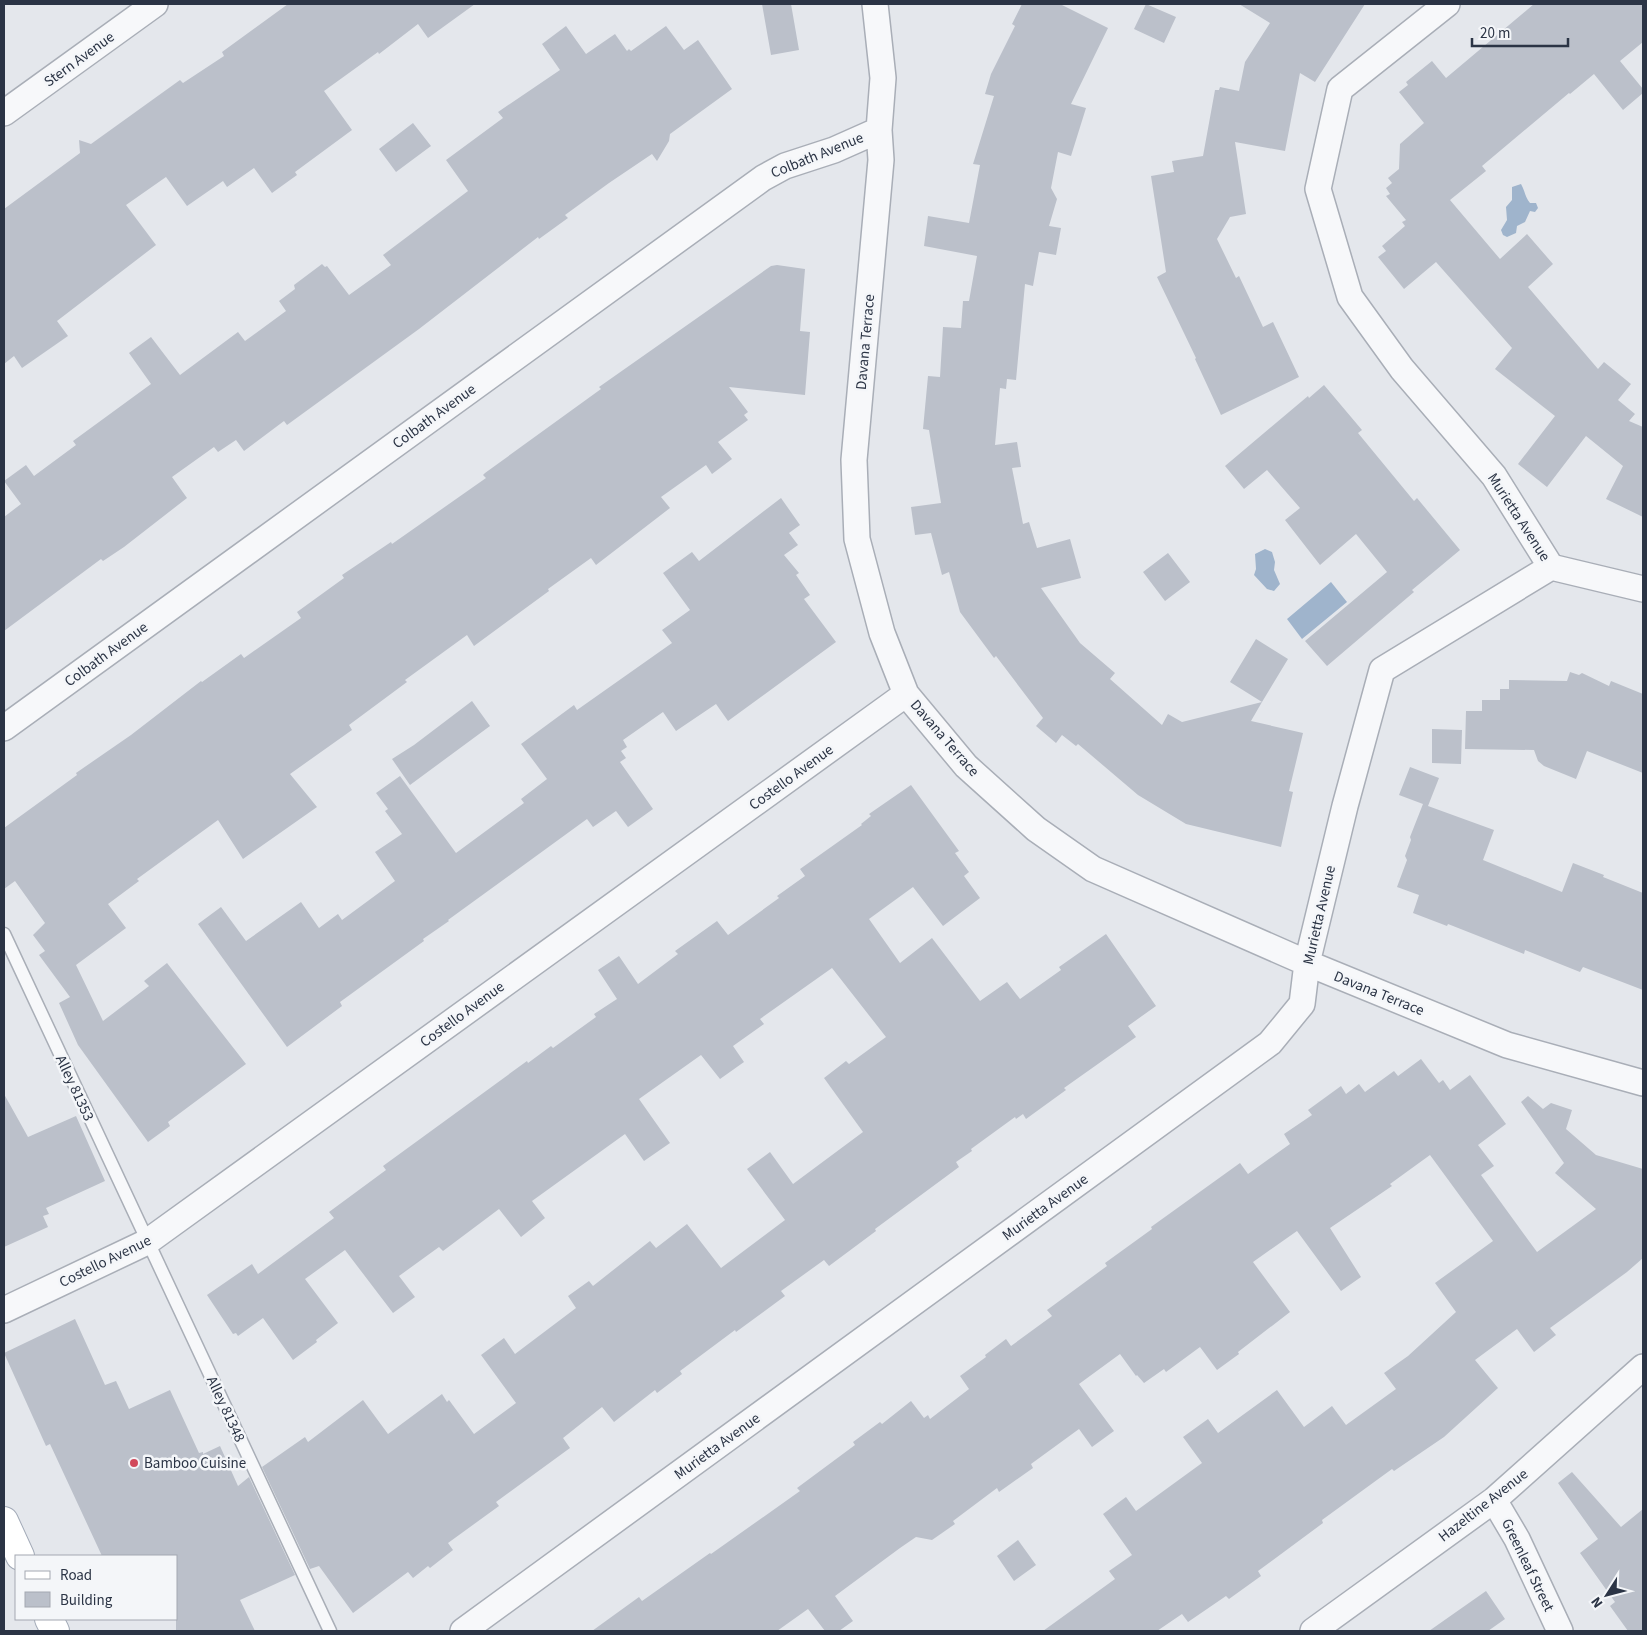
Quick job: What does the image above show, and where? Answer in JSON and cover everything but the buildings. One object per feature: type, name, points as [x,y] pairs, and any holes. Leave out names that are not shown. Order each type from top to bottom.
[{"type":"main road","points":[[4,1521],[14,1555]]},
{"type":"street","name":"Stern Avenue","points":[[4,114],[155,4]]},
{"type":"street","name":"Davana Terrace","points":[[876,4],[882,78],[878,130],[881,160],[854,460],[857,539],[882,633],[906,694],[966,766],[1036,829],[1094,869],[1307,963],[1507,1045],[1643,1083]]},
{"type":"street","name":"Murietta Avenue","points":[[463,1631],[1270,1043],[1302,1004],[1307,963],[1345,806],[1382,670],[1551,567],[1494,476],[1402,369],[1350,297],[1318,189],[1340,89],[1448,4]]},
{"type":"street","name":"Colbath Avenue","points":[[4,728],[763,178],[785,166],[834,150],[878,130]]},
{"type":"street","points":[[1551,567],[1643,589]]},
{"type":"street","name":"Costello Avenue","points":[[4,1310],[147,1242],[906,694]]},
{"type":"street","name":"Hazeltine Avenue","points":[[1313,1631],[1494,1500],[1643,1367]]},
{"type":"street","name":"Greenleaf Street","points":[[1494,1500],[1517,1539],[1560,1631]]},
{"type":"lane","name":"Alley 81353","points":[[4,934],[147,1242]]},
{"type":"lane","name":"Alley 81348","points":[[147,1242],[330,1631]]},
{"type":"water","points":[[1521,184],[1528,201],[1536,203],[1538,208],[1535,212],[1530,211],[1525,222],[1517,226],[1516,233],[1507,237],[1503,235],[1501,230],[1507,220],[1506,207],[1512,200],[1512,187]]},
{"type":"water","points":[[1265,549],[1272,552],[1275,562],[1274,570],[1280,584],[1274,591],[1267,589],[1254,575],[1256,569],[1255,554]]},
{"type":"water","points":[[1331,582],[1347,602],[1302,639],[1287,619]]},
{"type":"place","name":"Bamboo Cuisine","points":[[134,1463]]}]
